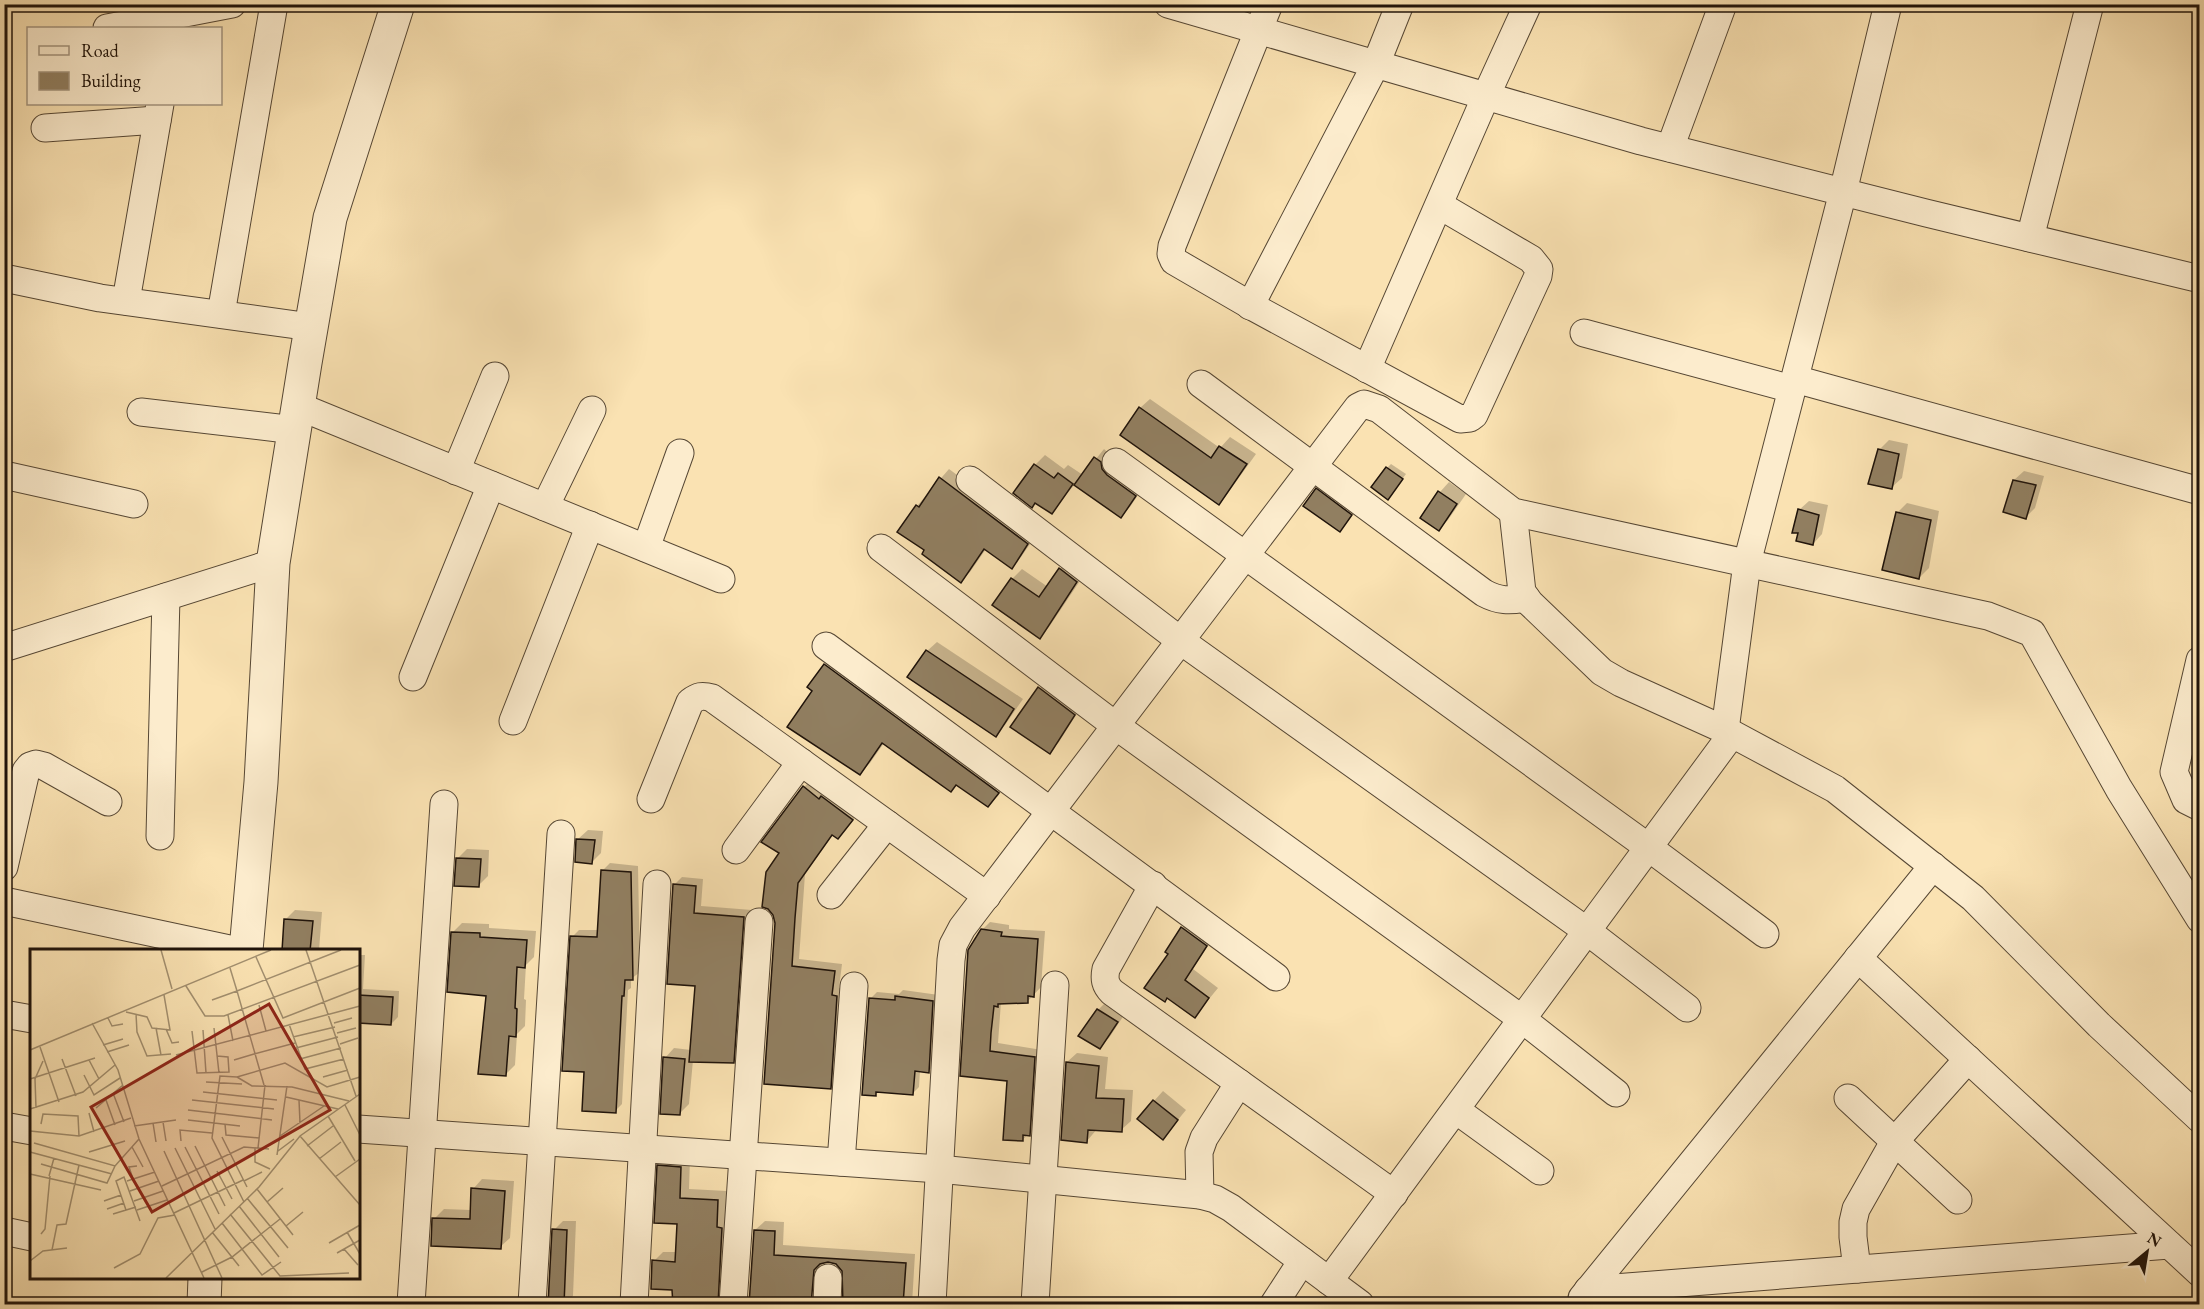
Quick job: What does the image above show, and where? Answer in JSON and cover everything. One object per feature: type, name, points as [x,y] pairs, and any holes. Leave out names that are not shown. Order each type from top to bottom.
[{"type":"street","points":[[118,27],[174,22],[232,4]]},
{"type":"street","points":[[221,314],[274,4]]},
{"type":"street","points":[[246,949],[261,782],[273,563],[296,418],[330,218],[398,4]]},
{"type":"street","points":[[1168,4],[1670,148],[2199,279]]},
{"type":"street","points":[[1269,4],[1172,246],[1171,254],[1174,261],[1250,306],[1460,419],[1470,418],[1539,270],[1531,258],[1439,205]]},
{"type":"street","points":[[1250,306],[1376,64],[1400,4]]},
{"type":"street","points":[[1367,369],[1528,4]]},
{"type":"street","points":[[1670,148],[1724,4]]},
{"type":"street","points":[[1329,1281],[1587,931],[1728,732],[1748,563],[1843,192],[1888,4]]},
{"type":"street","points":[[2031,238],[2090,4]]},
{"type":"street","points":[[45,128],[159,112],[126,301]]},
{"type":"street","points":[[4,278],[100,298],[311,327]]},
{"type":"street","points":[[1584,333],[1793,384],[2199,491]]},
{"type":"street","points":[[456,471],[495,376]]},
{"type":"street","points":[[1201,384],[1484,593],[1509,601],[1526,598]]},
{"type":"street","points":[[932,1305],[953,945],[962,928],[1245,555],[1358,407],[1364,404],[1372,405],[1513,512],[1988,616],[2032,633],[2119,789],[2199,920]]},
{"type":"street","points":[[545,507],[592,410]]},
{"type":"street","points":[[141,412],[296,418],[456,471],[721,579]]},
{"type":"street","points":[[646,548],[680,453]]},
{"type":"street","points":[[1116,462],[1765,934]]},
{"type":"street","points":[[4,475],[134,504]]},
{"type":"street","points":[[969,480],[1180,641],[1587,931],[1687,1008]]},
{"type":"street","points":[[413,677],[491,485]]},
{"type":"street","points":[[1513,512],[1522,592],[1602,672],[1728,732],[1835,789],[1973,898],[2099,1025],[2199,1119]]},
{"type":"street","points":[[513,721],[590,525]]},
{"type":"street","points":[[881,548],[1116,726],[1522,1019],[1616,1093]]},
{"type":"street","points":[[4,648],[273,563]]},
{"type":"street","points":[[160,836],[165,597]]},
{"type":"street","points":[[826,645],[1276,976]]},
{"type":"street","points":[[2198,672],[2174,772],[2186,800],[2199,807]]},
{"type":"street","points":[[651,799],[690,702],[704,695],[712,698],[987,896]]},
{"type":"street","points":[[735,850],[801,762]]},
{"type":"street","points":[[4,867],[26,771],[30,765],[44,766],[108,802]]},
{"type":"street","points":[[411,1305],[444,804]]},
{"type":"street","points":[[831,895],[887,824]]},
{"type":"street","points":[[532,1305],[561,834]]},
{"type":"street","points":[[1582,1298],[1933,866]]},
{"type":"street","points":[[634,1305],[657,884]]},
{"type":"street","points":[[1153,885],[1106,969],[1104,978],[1112,993],[1394,1194]]},
{"type":"street","points":[[4,901],[225,949]]},
{"type":"street","points":[[733,1305],[759,922]]},
{"type":"street","points":[[1858,958],[2199,1273]]},
{"type":"street","points":[[1035,1305],[1055,985]]},
{"type":"street","points":[[841,1162],[854,986]]},
{"type":"street","points":[[4,1014],[30,1019]]},
{"type":"street","points":[[1857,1269],[1853,1237],[1856,1209],[1894,1142],[1968,1059]]},
{"type":"street","points":[[1200,1195],[1199,1152],[1204,1138],[1239,1083]]},
{"type":"street","points":[[1848,1098],[1958,1200]]},
{"type":"street","points":[[1456,1110],[1540,1171]]},
{"type":"street","points":[[4,1126],[30,1131]]},
{"type":"street","points":[[360,1129],[939,1169],[1200,1195],[1215,1199],[1232,1208],[1360,1305]]},
{"type":"street","points":[[4,1231],[30,1237]]},
{"type":"street","points":[[1582,1298],[1857,1269],[2169,1245]]},
{"type":"street","points":[[1274,1305],[1302,1261]]},
{"type":"street","points":[[204,1305],[205,1279]]},
{"type":"building","points":[[1139,407],[1211,458],[1219,446],[1247,464],[1219,505],[1120,435]]},
{"type":"building","points":[[1878,449],[1899,454],[1892,489],[1868,484]]},
{"type":"building","points":[[1094,457],[1101,462],[1102,469],[1107,475],[1136,496],[1121,518],[1074,485]]},
{"type":"building","points":[[1034,464],[1054,478],[1058,473],[1073,484],[1052,514],[1035,503],[1032,508],[1013,493]]},
{"type":"building","points":[[1386,467],[1403,479],[1388,500],[1371,487]]},
{"type":"building","points":[[939,477],[1028,544],[1012,569],[984,549],[961,583],[922,554],[924,550],[897,532],[916,505],[919,507]]},
{"type":"building","points":[[2013,480],[2036,485],[2026,519],[2003,512]]},
{"type":"building","points":[[1316,488],[1352,515],[1340,532],[1303,506]]},
{"type":"building","points":[[1438,491],[1457,504],[1439,531],[1420,518]]},
{"type":"building","points":[[1798,509],[1819,515],[1813,545],[1796,541],[1798,533],[1792,533]]},
{"type":"building","points":[[1896,512],[1931,520],[1919,579],[1882,570]]},
{"type":"building","points":[[1059,568],[1077,582],[1040,639],[992,605],[1011,578],[1039,597]]},
{"type":"building","points":[[926,650],[1014,709],[996,737],[907,677]]},
{"type":"building","points":[[824,664],[999,793],[988,807],[956,785],[951,792],[882,743],[860,775],[787,727],[812,691],[807,687]]},
{"type":"building","points":[[1038,687],[1075,715],[1050,754],[1010,727]]},
{"type":"building","points":[[803,786],[819,799],[821,796],[853,820],[838,839],[832,835],[798,883],[795,918],[792,966],[835,971],[832,995],[837,996],[831,1089],[764,1084],[775,923],[773,915],[768,909],[762,907],[766,872],[779,853],[761,842]]},
{"type":"building","points":[[576,839],[595,840],[592,864],[575,862]]},
{"type":"building","points":[[456,858],[481,859],[479,887],[454,886]]},
{"type":"building","points":[[601,870],[631,872],[633,980],[625,980],[624,996],[622,996],[616,1113],[582,1111],[584,1072],[562,1071],[570,936],[597,937]]},
{"type":"building","points":[[673,884],[696,886],[694,913],[744,917],[734,1063],[689,1062],[695,986],[667,984]]},
{"type":"building","points":[[284,919],[313,921],[310,949],[282,949]]},
{"type":"building","points":[[1181,927],[1207,946],[1185,980],[1209,998],[1195,1018],[1167,998],[1165,1002],[1144,988],[1168,954],[1165,952]]},
{"type":"building","points":[[981,929],[1002,932],[1001,936],[1038,939],[1034,997],[1028,996],[1028,1003],[994,1006],[991,1033],[990,1051],[1035,1057],[1030,1136],[1023,1135],[1023,1141],[1003,1140],[1007,1081],[960,1076],[968,950]]},
{"type":"building","points":[[451,932],[480,933],[480,937],[527,940],[525,968],[517,967],[516,1037],[509,1036],[506,1076],[478,1074],[486,996],[447,992]]},
{"type":"building","points":[[360,995],[393,997],[391,1025],[360,1023]]},
{"type":"building","points":[[895,996],[933,1001],[929,1073],[915,1071],[913,1095],[876,1092],[876,1096],[862,1095],[869,998],[895,1000]]},
{"type":"building","points":[[1097,1009],[1118,1022],[1100,1049],[1078,1036]]},
{"type":"building","points":[[663,1057],[685,1059],[680,1115],[660,1114]]},
{"type":"building","points":[[1066,1062],[1099,1066],[1096,1098],[1124,1099],[1122,1132],[1088,1130],[1087,1143],[1061,1140]]},
{"type":"building","points":[[1153,1100],[1178,1120],[1163,1140],[1137,1119]]},
{"type":"building","points":[[657,1165],[681,1167],[680,1198],[718,1200],[717,1227],[722,1228],[718,1305],[673,1305],[672,1290],[651,1289],[652,1260],[675,1262],[677,1224],[654,1223]]},
{"type":"building","points":[[471,1188],[505,1191],[501,1249],[431,1246],[432,1218],[470,1219]]},
{"type":"building","points":[[552,1229],[567,1230],[564,1305],[548,1305]]},
{"type":"building","points":[[754,1230],[775,1231],[774,1255],[906,1263],[903,1305],[843,1305],[842,1271],[836,1264],[828,1262],[820,1264],[814,1270],[811,1305],[749,1305]]}]
